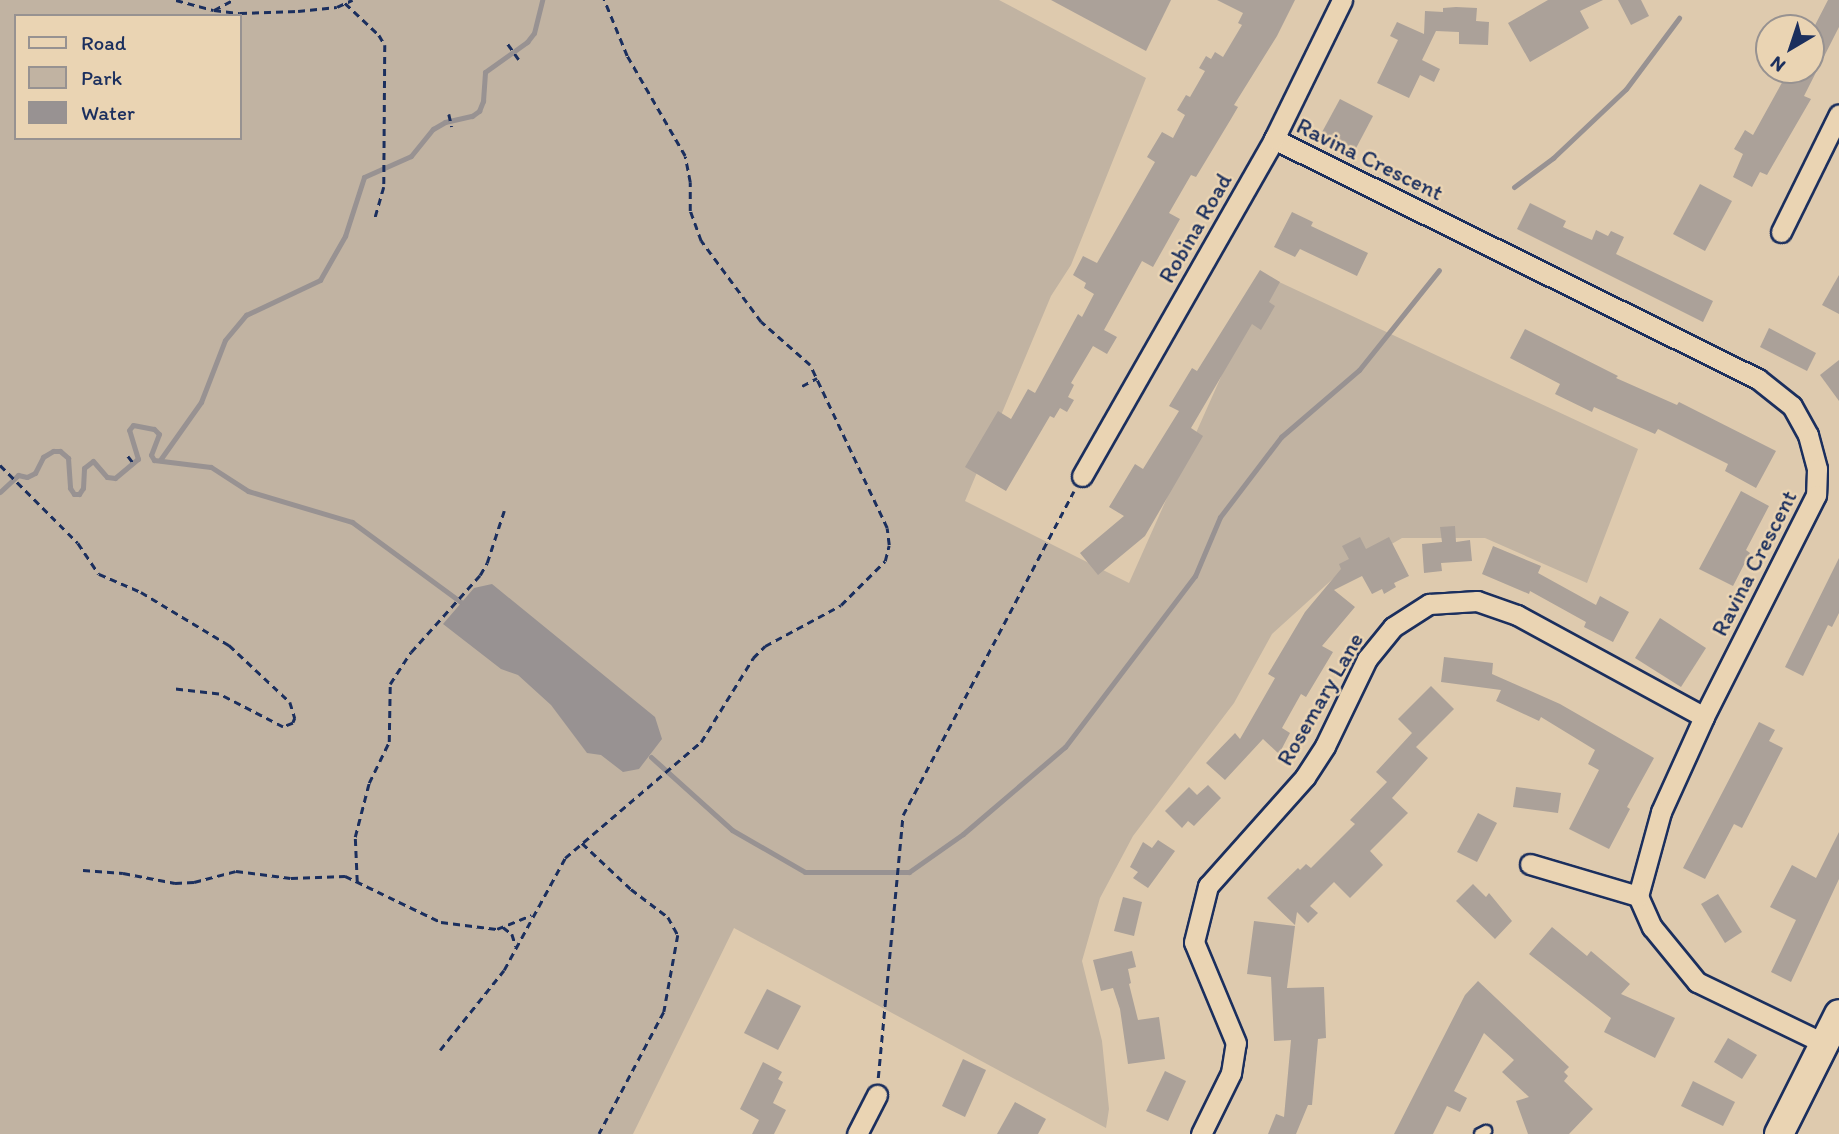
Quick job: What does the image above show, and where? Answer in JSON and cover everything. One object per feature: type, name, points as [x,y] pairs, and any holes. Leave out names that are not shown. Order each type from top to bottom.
[{"type":"main road","points":[[1779,1134],[1839,1014]]},
{"type":"street","name":"Robina Road","points":[[1082,476],[1274,139],[1342,0]]},
{"type":"street","points":[[1781,232],[1839,114]]},
{"type":"street","name":"Ravina Crescent","points":[[1274,139],[1758,379],[1792,406],[1808,435],[1817,469],[1816,495],[1703,717],[1661,812],[1638,896]]},
{"type":"street","name":"Rosemary Lane","points":[[1201,1134],[1231,1073],[1236,1043],[1194,942],[1208,886],[1305,777],[1325,747],[1367,659],[1393,627],[1429,604],[1477,601],[1517,615],[1703,717]]},
{"type":"street","points":[[1530,864],[1638,896],[1652,927],[1697,982],[1825,1044]]},
{"type":"street","points":[[857,1134],[877,1095]]},
{"type":"path","points":[[176,0],[214,10],[240,13],[298,11],[352,0]]},
{"type":"path","points":[[214,10],[233,0]]},
{"type":"path","points":[[440,1050],[504,970],[565,858],[701,742],[752,658],[765,646],[841,606],[885,561],[889,545],[887,528],[817,378],[799,354],[753,314],[701,241],[690,211],[690,182],[685,156],[627,56],[604,0]]},
{"type":"path","points":[[345,3],[385,45],[383,197],[374,221]]},
{"type":"path","points":[[508,44],[519,60]]},
{"type":"path","points":[[449,114],[452,127]]},
{"type":"path","points":[[802,386],[817,378]]},
{"type":"path","points":[[128,456],[135,465]]},
{"type":"path","points":[[0,465],[17,485],[78,543],[99,574],[141,592],[229,645],[290,702],[295,718],[293,723],[283,727],[219,694],[175,689]]},
{"type":"path","points":[[877,1095],[903,816],[1082,476]]},
{"type":"path","points":[[357,882],[355,837],[369,783],[389,742],[390,684],[411,652],[480,575],[487,563],[503,511]]},
{"type":"path","points":[[582,843],[631,889],[668,917],[678,935],[664,1012],[599,1134]]},
{"type":"path","points":[[83,870],[123,873],[175,883],[194,882],[236,871],[292,878],[345,876],[391,901],[441,922],[472,928],[503,927],[534,914]]},
{"type":"path","points":[[503,927],[512,934],[516,946]]},
{"type":"green space","points":[[0,0],[999,0],[1146,78],[1071,265],[1051,296],[965,501],[1129,583],[1266,276],[1638,449],[1587,583],[1485,538],[1402,538],[1336,576],[1272,634],[1234,703],[1133,836],[1100,898],[1082,961],[1102,1041],[1109,1109],[1106,1128],[734,928],[633,1134],[0,1134]]},
{"type":"water","points":[[492,584],[655,717],[662,739],[639,769],[623,772],[601,755],[587,753],[551,705],[518,675],[501,669],[443,624],[474,588]]},
{"type":"building","points":[[1051,0],[1171,0],[1146,51]]},
{"type":"building","points":[[1217,0],[1295,0],[1277,36],[1234,105],[1238,107],[1231,119],[1196,177],[1191,175],[1169,213],[1180,219],[1153,267],[1142,261],[1104,330],[1117,337],[1107,354],[1093,346],[1071,383],[1074,385],[1068,397],[1074,400],[1067,412],[1060,408],[1054,418],[1050,416],[1006,491],[965,467],[998,411],[1011,419],[1028,389],[1035,393],[1078,314],[1082,317],[1094,294],[1084,288],[1086,283],[1073,275],[1083,256],[1097,263],[1155,162],[1147,157],[1162,132],[1173,138],[1185,115],[1177,110],[1186,95],[1190,97],[1205,71],[1199,68],[1206,56],[1211,59],[1215,52],[1223,57],[1242,25],[1238,23],[1243,13]]},
{"type":"building","points":[[1548,0],[1603,0],[1580,11],[1589,28],[1530,62],[1508,23]]},
{"type":"building","points":[[1618,0],[1641,0],[1649,16],[1631,25]]},
{"type":"building","points":[[1828,0],[1839,0],[1839,27],[1825,55],[1825,14],[1821,14]]},
{"type":"building","points":[[1443,8],[1477,8],[1476,21],[1489,22],[1488,45],[1459,44],[1459,32],[1436,31],[1422,60],[1440,69],[1434,82],[1420,75],[1409,98],[1377,83],[1398,40],[1390,36],[1397,22],[1424,34],[1425,11],[1443,12]]},
{"type":"building","points":[[1781,84],[1810,84],[1804,96],[1811,99],[1767,175],[1760,172],[1752,187],[1733,177],[1743,154],[1734,149],[1745,130],[1753,135]]},
{"type":"building","points":[[1340,99],[1373,116],[1354,152],[1321,134]]},
{"type":"building","points":[[1700,184],[1732,201],[1705,251],[1673,234]]},
{"type":"building","points":[[1530,203],[1566,221],[1563,227],[1592,240],[1596,230],[1608,236],[1611,231],[1624,237],[1616,254],[1713,301],[1703,322],[1517,229]]},
{"type":"building","points":[[1292,212],[1313,222],[1311,226],[1368,253],[1357,276],[1300,249],[1295,257],[1274,247]]},
{"type":"building","points":[[1260,270],[1280,282],[1269,302],[1275,306],[1261,330],[1252,324],[1191,428],[1203,436],[1145,536],[1098,575],[1080,553],[1124,516],[1109,507],[1135,464],[1143,469],[1179,411],[1169,406],[1192,368],[1197,371]]},
{"type":"building","points":[[1839,275],[1839,314],[1822,305]]},
{"type":"building","points":[[1769,328],[1816,353],[1807,371],[1760,347]]},
{"type":"building","points":[[1525,329],[1618,376],[1616,378],[1677,405],[1679,402],[1776,451],[1756,488],[1725,471],[1728,464],[1658,429],[1655,434],[1594,407],[1592,412],[1555,394],[1560,384],[1510,358]]},
{"type":"building","points":[[1839,360],[1839,401],[1820,375]]},
{"type":"building","points":[[1741,491],[1769,506],[1746,550],[1750,553],[1733,586],[1699,569]]},
{"type":"building","points":[[1455,526],[1456,542],[1470,540],[1472,561],[1441,563],[1442,571],[1424,573],[1422,544],[1442,542],[1440,527]]},
{"type":"building","points":[[1360,537],[1366,549],[1389,537],[1409,576],[1394,583],[1396,587],[1384,594],[1382,589],[1372,594],[1362,576],[1334,590],[1355,607],[1322,646],[1333,652],[1306,697],[1301,694],[1282,728],[1290,733],[1279,754],[1263,739],[1225,780],[1206,763],[1235,733],[1240,739],[1275,678],[1268,674],[1305,612],[1341,569],[1339,564],[1349,559],[1342,546]]},
{"type":"building","points":[[1493,546],[1541,566],[1538,573],[1596,605],[1600,596],[1629,612],[1613,642],[1584,627],[1586,622],[1530,591],[1529,594],[1482,574]]},
{"type":"building","points":[[1839,558],[1839,613],[1832,627],[1828,625],[1803,676],[1785,667]]},
{"type":"building","points":[[1660,618],[1706,648],[1681,687],[1635,658]]},
{"type":"building","points":[[1444,657],[1493,663],[1492,674],[1560,704],[1654,758],[1627,807],[1630,809],[1609,849],[1569,829],[1599,770],[1588,764],[1595,750],[1541,717],[1539,721],[1496,701],[1501,690],[1441,682]]},
{"type":"building","points":[[1431,686],[1454,709],[1416,747],[1428,758],[1392,798],[1408,813],[1370,851],[1383,865],[1350,898],[1334,882],[1310,906],[1318,913],[1308,923],[1297,912],[1295,925],[1267,898],[1298,868],[1300,870],[1306,864],[1311,868],[1355,824],[1350,820],[1387,782],[1376,772],[1412,733],[1398,719]]},
{"type":"building","points":[[1759,722],[1775,730],[1769,741],[1783,748],[1742,828],[1734,824],[1705,879],[1683,868]]},
{"type":"building","points":[[1208,785],[1221,798],[1194,826],[1188,821],[1182,828],[1165,811],[1189,787],[1197,795]]},
{"type":"building","points":[[1516,787],[1561,793],[1558,813],[1513,807]]},
{"type":"building","points":[[1478,813],[1497,823],[1477,862],[1457,852]]},
{"type":"building","points":[[1839,832],[1839,879],[1791,982],[1771,972],[1796,920],[1770,907],[1792,865],[1816,878]]},
{"type":"building","points":[[1158,840],[1175,851],[1148,888],[1133,878],[1138,872],[1130,867],[1143,842],[1152,848]]},
{"type":"building","points":[[1473,884],[1486,897],[1489,893],[1512,921],[1495,939],[1456,901]]},
{"type":"building","points":[[1718,894],[1742,932],[1725,943],[1701,904]]},
{"type":"building","points":[[1123,897],[1142,902],[1134,936],[1114,931]]},
{"type":"building","points":[[1254,921],[1295,926],[1287,988],[1324,987],[1326,1038],[1318,1039],[1312,1105],[1308,1105],[1296,1134],[1268,1134],[1276,1114],[1284,1117],[1291,1040],[1274,1041],[1271,977],[1247,974]]},
{"type":"building","points":[[1552,927],[1587,956],[1591,951],[1630,984],[1621,994],[1675,1018],[1655,1058],[1604,1032],[1611,1018],[1529,954]]},
{"type":"building","points":[[1132,951],[1136,967],[1128,969],[1129,984],[1138,1020],[1159,1017],[1165,1059],[1128,1064],[1120,1009],[1113,988],[1101,991],[1093,960]]},
{"type":"building","points":[[1478,981],[1569,1067],[1564,1072],[1568,1076],[1564,1081],[1593,1109],[1569,1134],[1528,1134],[1516,1101],[1529,1097],[1502,1072],[1514,1060],[1484,1033],[1454,1091],[1467,1098],[1460,1112],[1447,1106],[1433,1134],[1394,1134],[1465,995]]},
{"type":"building","points":[[767,989],[801,1006],[778,1050],[744,1033]]},
{"type":"building","points":[[1728,1038],[1757,1055],[1742,1079],[1714,1062]]},
{"type":"building","points":[[963,1059],[986,1070],[965,1117],[942,1106]]},
{"type":"building","points":[[763,1062],[782,1072],[778,1079],[783,1082],[773,1103],[786,1110],[774,1134],[752,1134],[759,1120],[740,1109]]},
{"type":"building","points":[[1165,1071],[1186,1081],[1168,1121],[1146,1111]]},
{"type":"building","points":[[1693,1081],[1735,1102],[1723,1126],[1681,1106]]},
{"type":"building","points":[[1015,1102],[1046,1119],[1038,1134],[997,1134]]},
{"type":"waterway","points":[[160,460],[201,402],[225,340],[246,315],[320,280],[345,236],[364,177],[411,156],[433,129],[445,122],[472,116],[479,111],[483,101],[485,72],[527,42],[534,33],[542,0]]},
{"type":"waterway","points":[[1514,187],[1553,158],[1626,89],[1679,18]]},
{"type":"waterway","points":[[651,757],[732,830],[805,872],[909,872],[963,834],[1065,747],[1195,576],[1220,517],[1281,437],[1359,370],[1439,270]]},
{"type":"waterway","points":[[0,492],[18,475],[27,477],[35,473],[43,457],[53,451],[60,451],[68,458],[70,488],[74,494],[79,494],[83,488],[84,468],[93,461],[107,477],[115,478],[138,459],[129,430],[133,425],[154,429],[159,434],[151,455],[154,460],[211,467],[248,491],[352,522],[461,602]]}]
